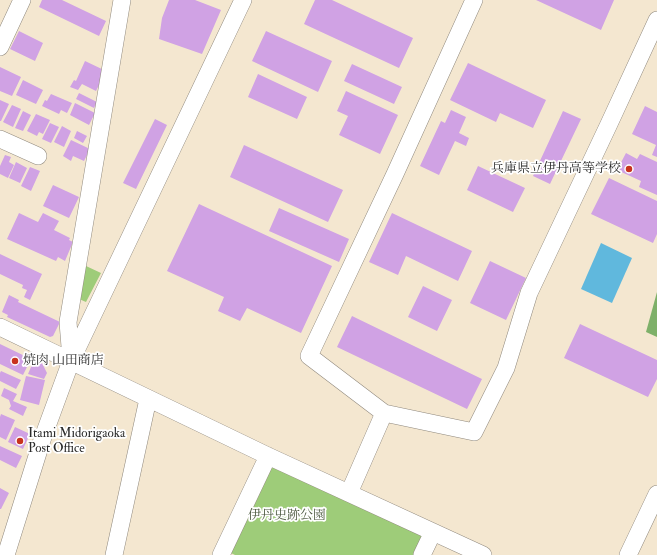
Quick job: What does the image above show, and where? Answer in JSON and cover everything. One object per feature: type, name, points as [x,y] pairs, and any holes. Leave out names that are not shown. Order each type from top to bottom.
[{"type":"street","points":[[0,47],[22,0]]},
{"type":"street","points":[[71,361],[68,322],[122,0]]},
{"type":"street","points":[[6,554],[42,440],[71,361],[243,0]]},
{"type":"street","points":[[474,0],[395,174],[309,356],[384,413],[474,432],[506,368],[529,293],[657,20]]},
{"type":"street","points":[[0,139],[24,144],[38,156]]},
{"type":"street","points":[[0,327],[268,456],[483,555]]},
{"type":"street","points":[[114,555],[148,398]]},
{"type":"street","points":[[349,493],[384,413]]},
{"type":"street","points":[[222,555],[268,456]]},
{"type":"street","points":[[628,555],[657,494]]},
{"type":"street","points":[[422,555],[433,532]]},
{"type":"green space","points":[[86,266],[101,273],[86,302],[79,299]]},
{"type":"green space","points":[[657,292],[657,337],[646,332]]},
{"type":"green space","name":"伊丹史跡公園","points":[[268,464],[422,535],[419,555],[235,555],[231,553]]},
{"type":"water","points":[[601,243],[632,258],[612,303],[581,289]]},
{"type":"building","points":[[42,0],[62,0],[106,21],[99,36],[39,7]]},
{"type":"building","points":[[169,0],[195,0],[221,10],[202,54],[159,39],[162,18]]},
{"type":"building","points":[[315,0],[332,0],[413,38],[399,68],[304,24]]},
{"type":"building","points":[[536,0],[614,0],[601,30]]},
{"type":"building","points":[[19,31],[43,43],[35,61],[10,49]]},
{"type":"building","points":[[266,31],[332,61],[318,92],[252,61]]},
{"type":"building","points":[[85,61],[106,71],[96,91],[82,84],[78,90],[70,87],[74,80],[76,81]]},
{"type":"building","points":[[468,63],[546,100],[533,128],[500,113],[496,122],[450,100]]},
{"type":"building","points":[[352,64],[402,87],[394,104],[344,81]]},
{"type":"building","points":[[0,67],[21,77],[12,96],[0,91]]},
{"type":"building","points":[[258,74],[307,97],[297,119],[248,97]]},
{"type":"building","points":[[23,80],[43,90],[36,104],[16,95]]},
{"type":"building","points":[[346,91],[398,115],[380,154],[339,135],[348,116],[337,111]]},
{"type":"building","points":[[79,93],[97,102],[94,108],[76,99]]},
{"type":"building","points":[[51,94],[72,103],[67,113],[61,110],[59,114],[42,106]]},
{"type":"building","points":[[0,100],[9,104],[1,121],[0,121]]},
{"type":"building","points":[[75,103],[95,113],[89,125],[70,115]]},
{"type":"building","points":[[12,105],[21,109],[13,127],[3,122]]},
{"type":"building","points":[[645,106],[657,112],[657,157],[652,155],[656,145],[632,134]]},
{"type":"building","points":[[451,110],[466,117],[459,133],[469,138],[466,146],[455,141],[439,175],[420,166],[441,121],[445,123]]},
{"type":"building","points":[[23,111],[31,115],[23,131],[15,128]]},
{"type":"building","points":[[563,111],[581,119],[550,184],[533,176]]},
{"type":"building","points":[[36,114],[50,120],[43,134],[39,132],[37,136],[27,131]]},
{"type":"building","points":[[155,119],[167,125],[136,189],[123,183]]},
{"type":"building","points":[[50,123],[59,127],[51,143],[42,139]]},
{"type":"building","points":[[62,126],[71,131],[64,147],[54,142]]},
{"type":"building","points":[[77,131],[87,136],[83,143],[74,138]]},
{"type":"building","points":[[71,140],[90,149],[84,161],[73,156],[71,161],[63,156]]},
{"type":"building","points":[[244,145],[343,190],[328,222],[230,177]]},
{"type":"building","points":[[626,153],[637,159],[640,154],[657,162],[657,195],[639,187],[641,181],[617,170]]},
{"type":"building","points":[[5,155],[11,157],[9,162],[14,165],[8,178],[0,174],[0,166]]},
{"type":"building","points":[[16,162],[27,168],[20,183],[9,178]]},
{"type":"building","points":[[478,166],[525,188],[513,212],[467,190]]},
{"type":"building","points":[[30,167],[40,171],[31,191],[21,186]]},
{"type":"building","points":[[609,178],[657,201],[657,234],[653,243],[591,214]]},
{"type":"building","points":[[53,185],[79,197],[69,218],[43,206]]},
{"type":"building","points":[[199,204],[332,266],[301,333],[247,308],[240,321],[218,311],[224,297],[167,271]]},
{"type":"building","points":[[279,208],[349,239],[339,262],[269,231]]},
{"type":"building","points":[[19,213],[38,222],[43,213],[59,221],[54,230],[70,238],[69,240],[73,242],[65,261],[58,257],[56,261],[7,239]]},
{"type":"building","points":[[392,213],[472,251],[458,281],[406,256],[398,275],[369,262]]},
{"type":"building","points":[[0,254],[42,274],[30,300],[24,297],[27,290],[22,288],[23,285],[0,274]]},
{"type":"building","points":[[490,261],[526,278],[506,320],[470,303]]},
{"type":"building","points":[[423,286],[452,300],[437,331],[408,317]]},
{"type":"building","points":[[9,295],[19,300],[18,302],[60,322],[53,336],[50,337],[7,317],[8,315],[2,312]]},
{"type":"building","points":[[352,316],[482,379],[467,409],[337,347]]},
{"type":"building","points":[[580,324],[657,360],[657,379],[648,397],[564,358]]},
{"type":"building","name":"焼肉 山田商店","points":[[0,344],[31,359],[23,375],[0,364]]},
{"type":"building","points":[[34,360],[42,363],[47,373],[44,379],[28,374]]},
{"type":"building","points":[[1,371],[21,380],[16,389],[0,381]]},
{"type":"building","points":[[26,376],[45,380],[39,405],[20,400]]},
{"type":"building","points":[[4,388],[17,394],[13,401],[27,407],[23,416],[9,409],[11,406],[9,400],[1,396]]},
{"type":"building","points":[[1,414],[15,420],[6,440],[0,437]]},
{"type":"building","points":[[15,427],[30,434],[23,449],[8,442]]},
{"type":"building","points":[[0,446],[22,456],[16,468],[0,460]]},
{"type":"building","points":[[0,488],[9,493],[1,509],[0,509]]},
{"type":"place","name":"兵庫県立伊丹高等学校","points":[[629,169]]},
{"type":"place","name":"焼肉 山田商店","points":[[15,361]]},
{"type":"place","name":"Itami Midorigaoka Post Office","points":[[20,441]]}]
